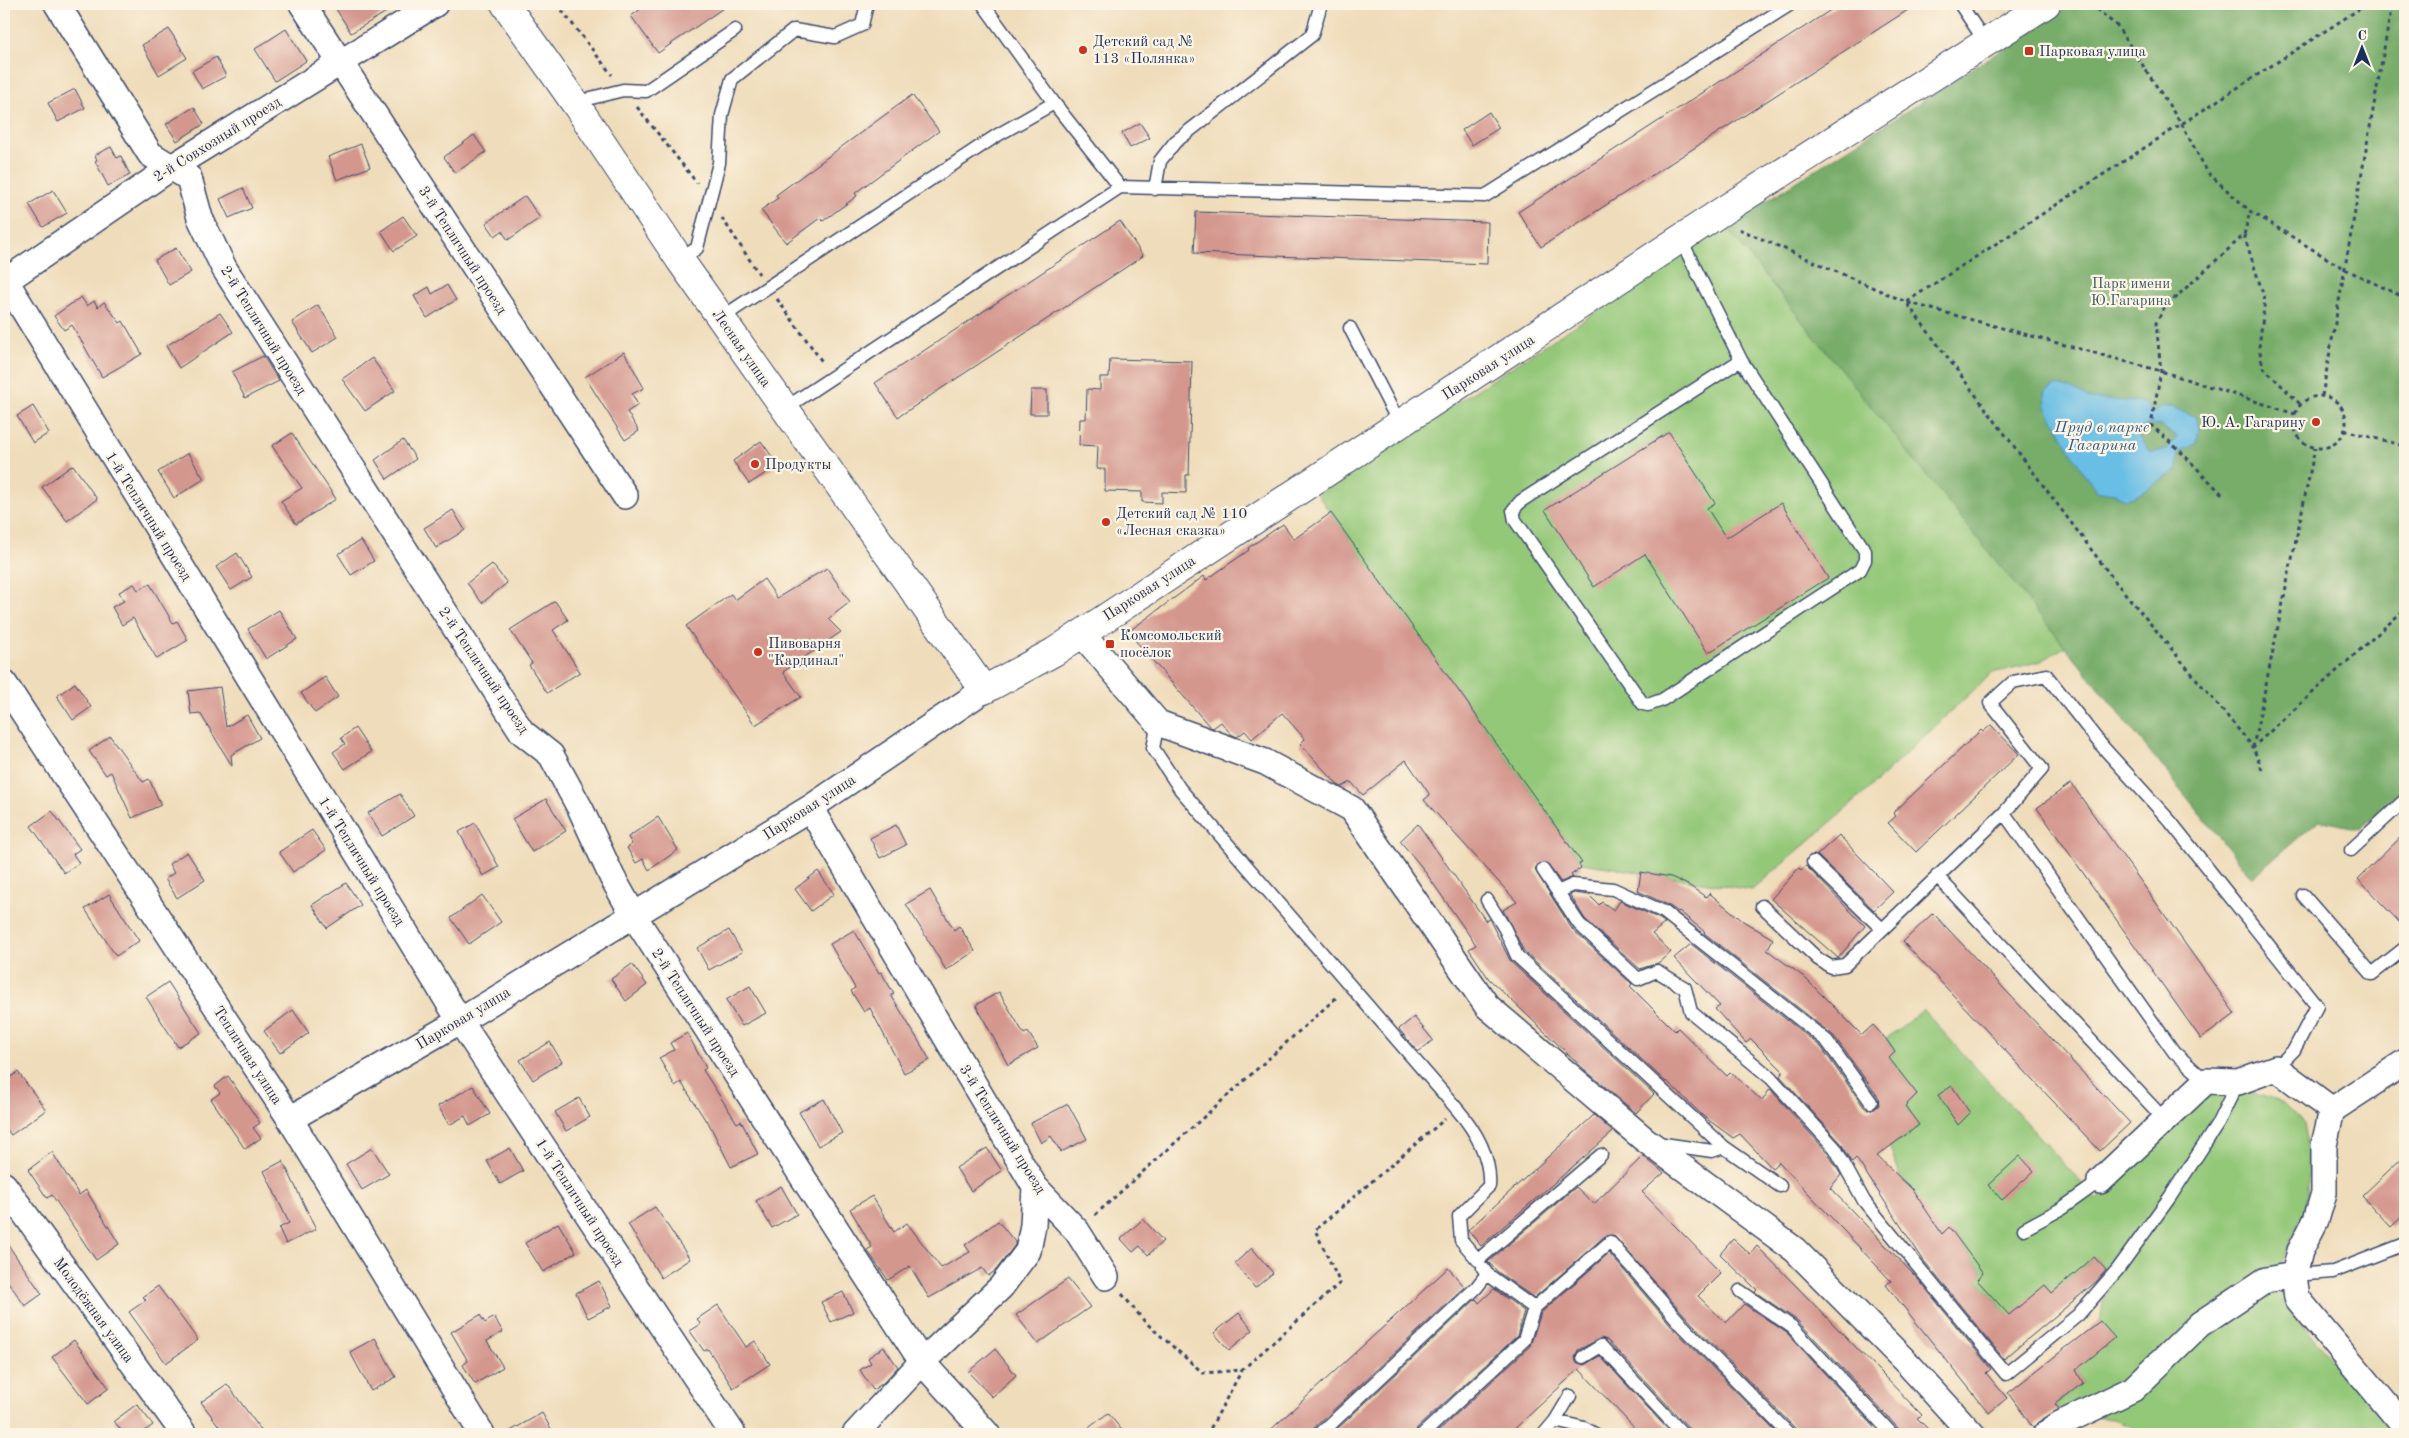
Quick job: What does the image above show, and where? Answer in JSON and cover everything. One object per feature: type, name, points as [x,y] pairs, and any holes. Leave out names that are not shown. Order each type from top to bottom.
[{"type":"street","name":"2-й Тепличный проезд","points":[[57,4],[150,154],[189,178],[200,218],[224,268],[522,732],[551,755],[581,810],[612,877],[634,916],[922,1362],[987,1434]]},
{"type":"street","name":"3-й Тепличный проезд","points":[[302,4],[625,496]]},
{"type":"street","name":"2-й Совхозный проезд","points":[[4,280],[172,166],[435,4]]},
{"type":"street","name":"Парковая улица","points":[[290,1118],[460,1021],[810,808],[984,690],[1054,652],[1724,210],[2046,4]]},
{"type":"street","name":"Лесная улица","points":[[507,5],[680,260],[984,690]]},
{"type":"street","name":"1-й Тепличный проезд","points":[[4,280],[460,1021],[734,1434]]},
{"type":"street","points":[[1081,633],[1158,723],[1265,762],[1352,809],[1487,1006],[1648,1142],[1795,1250],[1909,1364],[1972,1434]]},
{"type":"street","name":"Тепличная улица","points":[[4,683],[290,1118],[482,1434]]},
{"type":"street","name":"3-й Тепличный проезд","points":[[810,808],[1035,1187],[1078,1231],[1106,1277]]},
{"type":"street","points":[[2405,1062],[2332,1110],[2324,1145],[2324,1193],[2316,1220],[2300,1251],[2294,1275],[2297,1298],[2405,1427]]},
{"type":"street","points":[[2100,1181],[2206,1080],[2238,1082],[2276,1068],[2332,1110]]},
{"type":"street","name":"Молодёжная улица","points":[[4,1185],[184,1434]]},
{"type":"street","points":[[855,1434],[922,1362],[1001,1287],[1028,1251],[1033,1225],[1035,1187]]},
{"type":"street","points":[[2061,1431],[2133,1389],[2200,1324],[2266,1280],[2294,1275]]},
{"type":"lane","points":[[680,260],[697,248],[719,163],[722,115],[732,79],[794,30],[835,36],[862,25],[866,4]]},
{"type":"lane","points":[[983,4],[1054,103],[1120,187]]},
{"type":"lane","points":[[1155,189],[1160,161],[1175,142],[1312,35],[1321,4]]},
{"type":"lane","points":[[784,408],[1120,187],[1485,196],[1791,4]]},
{"type":"lane","points":[[1960,4],[1986,43]]},
{"type":"lane","points":[[577,106],[592,98],[623,90],[646,91],[735,30]]},
{"type":"lane","points":[[721,318],[996,136],[1054,103]]},
{"type":"lane","points":[[1681,240],[1742,360],[1865,551],[1865,560],[1860,570],[1662,700],[1648,705],[1643,704],[1515,520],[1513,510],[1521,501],[1742,360]]},
{"type":"lane","points":[[1350,328],[1400,425]]},
{"type":"lane","points":[[1762,906],[1818,959],[1831,967],[1845,965],[2004,813],[2042,769],[1990,704],[2013,682],[2046,675],[2102,746],[2170,821],[2317,1006],[2294,1050],[2276,1068]]},
{"type":"lane","points":[[1158,723],[1153,748],[1180,788],[1457,1109],[1481,1144],[1490,1172],[1489,1186],[1460,1216],[1461,1240],[1487,1274],[1534,1308]]},
{"type":"lane","points":[[2350,850],[2405,800]]},
{"type":"lane","points":[[2004,813],[2174,1052],[2206,1080]]},
{"type":"lane","points":[[1813,862],[1882,929]]},
{"type":"lane","points":[[1543,870],[1579,924],[1638,979],[1657,971],[1685,988],[1691,1012],[1771,1078],[1835,1148],[1864,1201],[2006,1374],[2078,1314],[2118,1268],[2170,1197],[2217,1125],[2238,1082]]},
{"type":"lane","points":[[1938,876],[2164,1119]]},
{"type":"lane","points":[[1558,892],[1574,884],[1613,889],[1664,912],[1827,1041],[1871,1102]]},
{"type":"lane","points":[[2303,895],[2372,974],[2405,948]]},
{"type":"lane","points":[[1487,900],[1505,929],[1517,956],[1724,1147],[1780,1186]]},
{"type":"lane","points":[[1648,1142],[1712,1151],[1724,1147]]},
{"type":"lane","points":[[1478,1260],[1601,1155]]},
{"type":"lane","points":[[2024,1229],[2061,1209],[2100,1181]]},
{"type":"lane","points":[[1423,1434],[1524,1340],[1534,1308],[1610,1242],[1682,1325],[1789,1434]]},
{"type":"lane","points":[[2294,1275],[2333,1272],[2405,1244]]},
{"type":"lane","points":[[1320,1434],[1476,1288],[1487,1274]]},
{"type":"lane","points":[[1740,1291],[1792,1327],[1892,1434]]},
{"type":"lane","points":[[1583,1356],[1601,1346],[1683,1434]]},
{"type":"lane","points":[[1545,1434],[1556,1421],[1570,1396]]},
{"type":"lane","points":[[1556,1421],[1584,1428],[1596,1434]]},
{"type":"path","points":[[2090,4],[2117,26],[2182,124],[2208,173],[2250,211],[2343,268],[2405,298]]},
{"type":"path","points":[[1906,302],[2367,4]]},
{"type":"path","points":[[2322,396],[2343,268],[2392,4]]},
{"type":"path","points":[[1724,210],[1738,228],[1906,302],[2161,371],[2295,414]]},
{"type":"path","points":[[2250,211],[2244,236],[2265,300],[2259,347],[2264,367],[2301,404]]},
{"type":"path","points":[[2222,494],[2180,451],[2151,425],[2161,371],[2156,324],[2164,308],[2244,236]]},
{"type":"path","points":[[1906,302],[2114,580],[2252,747],[2262,770]]},
{"type":"path","points":[[2322,396],[2331,399],[2344,412],[2344,430],[2340,438],[2333,445],[2314,448],[2302,441],[2297,435],[2294,425],[2295,414],[2301,404],[2311,398],[2322,396]]},
{"type":"path","points":[[2344,430],[2405,446]]},
{"type":"path","points":[[2252,747],[2314,448]]},
{"type":"path","points":[[2252,747],[2405,609]]},
{"type":"path","points":[[1078,1231],[1350,986]]},
{"type":"path","points":[[1204,1434],[1210,1429],[1242,1370],[1340,1283],[1314,1230],[1457,1109]]},
{"type":"path","points":[[1106,1277],[1145,1322],[1203,1373],[1242,1370]]},
{"type":"green space","name":"Парк имени Ю.Гагарина","points":[[2073,4],[2405,4],[2405,788],[2360,829],[2319,820],[2252,878],[1726,227]]},
{"type":"green space","points":[[1726,227],[2066,646],[2042,661],[1992,673],[1860,797],[1752,890],[1582,863],[1317,494]]},
{"type":"green space","points":[[1923,1010],[2096,1199],[2215,1087],[2250,1092],[2283,1103],[2304,1124],[2308,1145],[2308,1194],[2304,1213],[2278,1269],[2283,1303],[2397,1434],[2147,1434],[2105,1418],[2060,1411],[2055,1404],[2083,1383],[2076,1370],[2100,1321],[2108,1272],[2094,1257],[2052,1293],[2045,1285],[2017,1323],[1977,1280],[1983,1272],[1949,1228],[1942,1234],[1906,1200],[1913,1190],[1901,1179],[1890,1147],[1919,1126],[1905,1106],[1917,1094],[1889,1058],[1895,1052],[1886,1039]]},
{"type":"water","name":"Пруд в парке Гагарина","points":[[2057,385],[2072,389],[2091,399],[2132,401],[2145,404],[2153,413],[2162,407],[2172,407],[2196,417],[2199,428],[2197,444],[2180,451],[2177,471],[2136,496],[2126,499],[2114,494],[2095,491],[2096,488],[2085,476],[2046,407],[2045,392]],"holes":[[[2145,425],[2161,426],[2177,437],[2167,450],[2150,452],[2138,436]]]},
{"type":"building","points":[[333,4],[400,4],[351,33]]},
{"type":"building","points":[[648,4],[729,4],[658,53],[631,16]]},
{"type":"building","points":[[1840,4],[1917,4],[1541,247],[1518,212]]},
{"type":"building","points":[[169,29],[187,58],[159,75],[142,45]]},
{"type":"building","points":[[286,29],[306,61],[275,81],[255,49]]},
{"type":"building","points":[[216,57],[226,76],[202,89],[192,71]]},
{"type":"building","points":[[75,89],[85,108],[58,122],[48,103]]},
{"type":"building","points":[[912,95],[939,131],[855,193],[857,196],[823,221],[820,218],[786,243],[761,210],[778,198],[776,195]]},
{"type":"building","points":[[194,107],[204,124],[177,141],[166,124]]},
{"type":"building","points":[[1489,112],[1499,128],[1472,145],[1462,130]]},
{"type":"building","points":[[1140,123],[1150,138],[1130,148],[1122,133]]},
{"type":"building","points":[[474,135],[486,152],[455,173],[444,157]]},
{"type":"building","points":[[361,144],[370,167],[337,180],[328,157]]},
{"type":"building","points":[[111,147],[117,158],[121,156],[130,175],[108,186],[95,161],[97,160],[95,155]]},
{"type":"building","points":[[243,188],[252,208],[229,218],[220,199]]},
{"type":"building","points":[[53,190],[67,213],[43,227],[29,204]]},
{"type":"building","points":[[525,196],[540,218],[508,240],[502,231],[495,236],[486,223]]},
{"type":"building","points":[[1196,212],[1488,222],[1487,264],[1194,253]]},
{"type":"building","points":[[403,216],[417,236],[394,251],[381,231]]},
{"type":"building","points":[[1120,221],[1143,256],[898,417],[875,383]]},
{"type":"building","points":[[176,248],[191,272],[169,285],[155,260]]},
{"type":"building","points":[[447,285],[456,300],[427,318],[414,296],[429,287],[432,294]]},
{"type":"building","points":[[81,297],[87,306],[94,301],[98,307],[104,302],[120,323],[123,321],[142,354],[102,377],[72,325],[64,330],[54,316]]},
{"type":"building","points":[[318,305],[338,337],[312,353],[292,322]]},
{"type":"building","points":[[220,313],[233,332],[179,368],[166,346]]},
{"type":"building","points":[[624,352],[644,388],[632,394],[638,405],[627,412],[639,431],[625,440],[585,377]]},
{"type":"building","points":[[263,356],[279,381],[245,398],[232,372]]},
{"type":"building","points":[[372,358],[395,391],[365,411],[342,379]]},
{"type":"building","points":[[1110,359],[1192,361],[1189,475],[1186,475],[1186,493],[1162,492],[1162,503],[1142,502],[1142,492],[1105,491],[1105,469],[1097,469],[1098,446],[1079,445],[1080,419],[1086,419],[1087,389],[1100,390],[1100,377],[1109,377]]},
{"type":"building","points":[[1031,390],[1047,390],[1047,414],[1030,414]]},
{"type":"building","points":[[33,406],[49,433],[33,443],[17,416]]},
{"type":"building","points":[[1669,432],[1715,503],[1707,508],[1726,538],[1781,503],[1828,578],[1708,653],[1645,554],[1594,587],[1545,510]]},
{"type":"building","points":[[292,433],[336,499],[296,524],[281,501],[302,488],[272,446]]},
{"type":"building","points":[[403,440],[416,459],[387,479],[375,460]]},
{"type":"building","points":[[761,441],[778,465],[749,484],[733,461]]},
{"type":"building","points":[[188,453],[204,479],[174,498],[158,472]]},
{"type":"building","points":[[73,465],[97,499],[67,521],[42,487]]},
{"type":"building","points":[[453,510],[465,530],[436,548],[424,528]]},
{"type":"building","points":[[1331,513],[1582,863],[1579,864],[1581,868],[1571,875],[1573,877],[1561,882],[1546,863],[1538,864],[1535,870],[1572,929],[1632,984],[1630,986],[1675,1031],[1678,1028],[1727,1076],[1731,1072],[1762,1101],[1770,1089],[1828,1153],[1841,1175],[1830,1188],[1917,1278],[1991,1369],[1986,1373],[2007,1398],[1989,1413],[1886,1285],[1891,1281],[1779,1162],[1772,1168],[1740,1134],[1733,1138],[1703,1116],[1524,951],[1503,910],[1517,902],[1424,800],[1430,795],[1406,760],[1363,795],[1351,782],[1342,787],[1338,785],[1300,744],[1305,739],[1282,713],[1252,739],[1245,731],[1237,737],[1231,734],[1221,722],[1213,728],[1210,727],[1128,632],[1204,576],[1206,580],[1283,524],[1294,539]]},
{"type":"building","points":[[361,540],[374,561],[351,575],[338,554]]},
{"type":"building","points":[[237,553],[252,577],[231,590],[216,567]]},
{"type":"building","points":[[492,564],[507,583],[482,603],[467,583]]},
{"type":"building","name":"Пивоварня \"Кардинал\"","points":[[827,568],[850,602],[828,619],[841,632],[783,672],[801,697],[755,725],[686,626],[731,594],[735,600],[764,579],[777,598]]},
{"type":"building","points":[[134,584],[138,590],[150,584],[173,623],[177,621],[188,640],[157,659],[133,618],[122,625],[112,607],[124,601],[119,592]]},
{"type":"building","points":[[555,601],[568,620],[553,630],[580,672],[547,693],[529,665],[532,663],[510,630]]},
{"type":"building","points":[[279,610],[297,639],[266,659],[248,629]]},
{"type":"building","points":[[325,677],[338,697],[315,713],[301,693]]},
{"type":"building","points":[[75,683],[91,707],[73,720],[57,696]]},
{"type":"building","points":[[220,687],[226,727],[247,715],[260,738],[231,755],[232,766],[200,713],[191,714],[188,691]]},
{"type":"building","points":[[1991,725],[2019,754],[1916,852],[1888,823],[1896,816],[1893,813],[1981,730],[1983,732]]},
{"type":"building","points":[[355,728],[371,752],[345,769],[333,752],[345,744],[341,738]]},
{"type":"building","points":[[110,736],[143,782],[149,779],[161,805],[132,818],[111,772],[106,775],[89,751]]},
{"type":"building","points":[[2071,783],[2235,1014],[2201,1039],[2037,808]]},
{"type":"building","points":[[400,794],[414,816],[382,836],[368,813]]},
{"type":"building","points":[[546,799],[566,831],[532,852],[512,819]]},
{"type":"building","points":[[52,811],[80,849],[73,854],[79,863],[64,873],[31,826]]},
{"type":"building","points":[[658,817],[678,850],[649,870],[643,859],[636,863],[627,848],[632,844],[628,837]]},
{"type":"building","points":[[475,823],[499,867],[483,876],[459,832]]},
{"type":"building","points":[[1418,824],[1486,921],[1489,919],[1511,962],[1654,1094],[1636,1113],[1585,1070],[1489,979],[1469,949],[1476,945],[1421,866],[1400,841]]},
{"type":"building","points":[[896,825],[906,845],[880,858],[870,838]]},
{"type":"building","points":[[312,830],[326,850],[293,872],[279,852]]},
{"type":"building","points":[[2405,833],[2405,928],[2358,879]]},
{"type":"building","points":[[1839,835],[1893,892],[1874,910],[1817,855]]},
{"type":"building","points":[[187,852],[205,880],[177,898],[165,879],[174,873],[169,864]]},
{"type":"building","points":[[1806,866],[1865,926],[1838,958],[1771,899],[1799,868],[1801,870]]},
{"type":"building","points":[[818,871],[834,894],[811,911],[795,889]]},
{"type":"building","points":[[1641,872],[1671,877],[1706,897],[1709,893],[1743,921],[1773,939],[1767,950],[1804,977],[1862,1035],[1873,1025],[1886,1039],[1895,1052],[1889,1058],[1917,1094],[1905,1106],[1919,1125],[1877,1156],[1912,1189],[1942,1234],[1949,1227],[1983,1273],[1977,1280],[2009,1315],[2045,1285],[2052,1293],[2094,1257],[2106,1270],[2097,1281],[2004,1359],[1924,1261],[1856,1158],[1852,1162],[1841,1143],[1780,1076],[1783,1071],[1751,1039],[1746,1043],[1715,1009],[1720,1006],[1674,958],[1691,944],[1821,1047],[1864,1107],[1868,1110],[1875,1109],[1879,1105],[1878,1097],[1834,1036],[1679,911],[1638,891]]},
{"type":"building","points":[[346,883],[361,905],[327,928],[312,905]]},
{"type":"building","points":[[930,890],[954,930],[959,926],[975,951],[946,970],[906,904]]},
{"type":"building","points":[[1574,893],[1589,895],[1599,905],[1602,902],[1614,910],[1620,901],[1660,919],[1665,923],[1652,934],[1671,952],[1658,963],[1640,969],[1585,919],[1570,895]]},
{"type":"building","points":[[109,894],[139,941],[116,956],[85,909]]},
{"type":"building","points":[[482,895],[501,922],[469,944],[451,918]]},
{"type":"building","points":[[1933,913],[2130,1123],[2100,1151],[1903,942]]},
{"type":"building","points":[[729,930],[742,952],[709,970],[697,948]]},
{"type":"building","points":[[854,930],[879,973],[881,972],[894,994],[891,995],[930,1060],[904,1073],[870,1008],[864,1012],[851,991],[855,988],[830,944]]},
{"type":"building","points":[[632,964],[647,985],[626,1001],[611,979]]},
{"type":"building","points":[[168,982],[201,1033],[178,1047],[146,997]]},
{"type":"building","points":[[750,986],[766,1013],[742,1026],[726,1000]]},
{"type":"building","points":[[999,992],[1024,1034],[1028,1032],[1038,1048],[1008,1065],[976,1005]]},
{"type":"building","points":[[293,1010],[309,1033],[280,1053],[264,1031]]},
{"type":"building","points":[[1414,1017],[1433,1040],[1418,1052],[1399,1029]]},
{"type":"building","points":[[687,1033],[706,1068],[703,1070],[737,1123],[741,1121],[758,1154],[731,1167],[707,1120],[681,1082],[675,1086],[659,1058],[674,1050],[670,1043]]},
{"type":"building","points":[[550,1042],[562,1062],[533,1080],[520,1060]]},
{"type":"building","points":[[18,1072],[46,1110],[11,1135],[4,1126],[4,1082]]},
{"type":"building","points":[[228,1076],[260,1123],[253,1128],[261,1138],[245,1149],[211,1099],[220,1093],[215,1086]]},
{"type":"building","points":[[473,1086],[490,1114],[470,1126],[465,1116],[449,1125],[438,1106]]},
{"type":"building","points":[[1952,1086],[1970,1113],[1958,1125],[1938,1095]]},
{"type":"building","points":[[579,1098],[590,1117],[566,1131],[555,1112]]},
{"type":"building","points":[[824,1099],[842,1133],[818,1146],[799,1112]]},
{"type":"building","points":[[1068,1104],[1087,1139],[1061,1152],[1051,1136],[1041,1143],[1031,1123]]},
{"type":"building","points":[[1594,1115],[1613,1132],[1481,1246],[1468,1230]]},
{"type":"building","points":[[372,1148],[389,1174],[362,1190],[346,1164]]},
{"type":"building","points":[[510,1148],[523,1171],[500,1184],[487,1161]]},
{"type":"building","points":[[987,1148],[1002,1171],[971,1191],[956,1168]]},
{"type":"building","points":[[52,1152],[79,1195],[86,1190],[119,1244],[96,1260],[52,1195],[47,1198],[28,1170]]},
{"type":"building","points":[[2405,1155],[2405,1214],[2391,1227],[2362,1196]]},
{"type":"building","points":[[1643,1156],[1664,1173],[1642,1192],[1721,1273],[1698,1296],[1726,1323],[1744,1304],[1787,1333],[1881,1434],[1797,1434],[1795,1428],[1688,1319],[1613,1235],[1605,1236],[1534,1298],[1498,1272],[1488,1262],[1576,1187],[1594,1204]]},
{"type":"building","points":[[2020,1156],[2034,1171],[2002,1200],[1988,1185]]},
{"type":"building","points":[[283,1161],[316,1229],[286,1244],[279,1228],[289,1223],[264,1171]]},
{"type":"building","points":[[781,1186],[797,1214],[772,1228],[756,1201]]},
{"type":"building","points":[[872,1196],[894,1232],[907,1223],[941,1268],[970,1252],[965,1245],[998,1221],[1015,1242],[1015,1245],[996,1270],[988,1276],[982,1268],[929,1298],[910,1266],[888,1280],[867,1250],[872,1247],[850,1209]]},
{"type":"building","points":[[655,1207],[690,1259],[661,1278],[628,1224]]},
{"type":"building","points":[[1143,1219],[1163,1241],[1148,1255],[1140,1246],[1133,1252],[1121,1239]]},
{"type":"building","points":[[558,1223],[576,1252],[543,1272],[525,1243]]},
{"type":"building","points":[[4,1239],[42,1294],[25,1306],[4,1276]]},
{"type":"building","points":[[1733,1239],[1750,1254],[1757,1246],[1922,1415],[1917,1418],[1933,1434],[1900,1434],[1898,1428],[1798,1321],[1755,1292],[1757,1290],[1720,1254]]},
{"type":"building","points":[[1252,1248],[1273,1273],[1255,1288],[1235,1263]]},
{"type":"building","points":[[1609,1253],[1676,1331],[1778,1434],[1691,1434],[1689,1428],[1607,1340],[1601,1338],[1578,1350],[1575,1357],[1576,1362],[1584,1365],[1600,1356],[1672,1434],[1640,1434],[1579,1369],[1509,1434],[1435,1434],[1530,1346],[1541,1313]]},
{"type":"building","points":[[1448,1268],[1465,1287],[1314,1428],[1312,1434],[1266,1434]]},
{"type":"building","points":[[1068,1279],[1090,1307],[1038,1344],[1016,1315]]},
{"type":"building","points":[[599,1281],[612,1306],[588,1318],[576,1293]]},
{"type":"building","points":[[158,1286],[198,1340],[166,1363],[129,1312],[146,1300],[143,1297]]},
{"type":"building","points":[[1494,1289],[1524,1311],[1517,1336],[1417,1428],[1415,1434],[1332,1434],[1476,1299],[1479,1303]]},
{"type":"building","points":[[843,1292],[853,1312],[831,1322],[821,1302]]},
{"type":"building","points":[[718,1305],[746,1347],[755,1341],[770,1364],[733,1388],[708,1349],[704,1351],[690,1331],[701,1324],[697,1319]]},
{"type":"building","points":[[1239,1313],[1253,1330],[1229,1350],[1214,1333]]},
{"type":"building","points":[[480,1315],[485,1323],[494,1317],[503,1332],[487,1341],[503,1367],[475,1384],[463,1365],[468,1361],[451,1332]]},
{"type":"building","points":[[2100,1321],[2115,1338],[2076,1370],[2083,1383],[2055,1404],[2059,1409],[2038,1422],[2033,1428],[2008,1393]]},
{"type":"building","points":[[375,1338],[396,1377],[371,1391],[350,1352]]},
{"type":"building","points":[[74,1340],[109,1388],[88,1404],[52,1357]]},
{"type":"building","points":[[884,1347],[898,1367],[883,1383],[873,1390],[860,1370],[871,1363],[868,1358]]},
{"type":"building","points":[[995,1349],[1016,1375],[992,1397],[968,1372]]},
{"type":"building","points":[[227,1384],[264,1434],[225,1434],[201,1402]]},
{"type":"building","points":[[137,1404],[153,1425],[140,1434],[124,1434],[114,1421]]},
{"type":"building","points":[[542,1413],[554,1434],[505,1434]]},
{"type":"building","points":[[1108,1413],[1125,1434],[1081,1434]]},
{"type":"place","name":"Детский сад № 113 «Полянка»","points":[[1083,50]]},
{"type":"place","name":"Парковая улица","points":[[2029,51]]},
{"type":"place","name":"Ю. А. Гагарину","points":[[2316,422]]},
{"type":"place","name":"Продукты","points":[[755,464]]},
{"type":"place","name":"Детский сад № 110 «Лесная сказка»","points":[[1106,522]]},
{"type":"place","name":"Комсомольский посёлок","points":[[1110,644]]},
{"type":"place","name":"Пивоварня \"Кардинал\"","points":[[758,652]]}]
